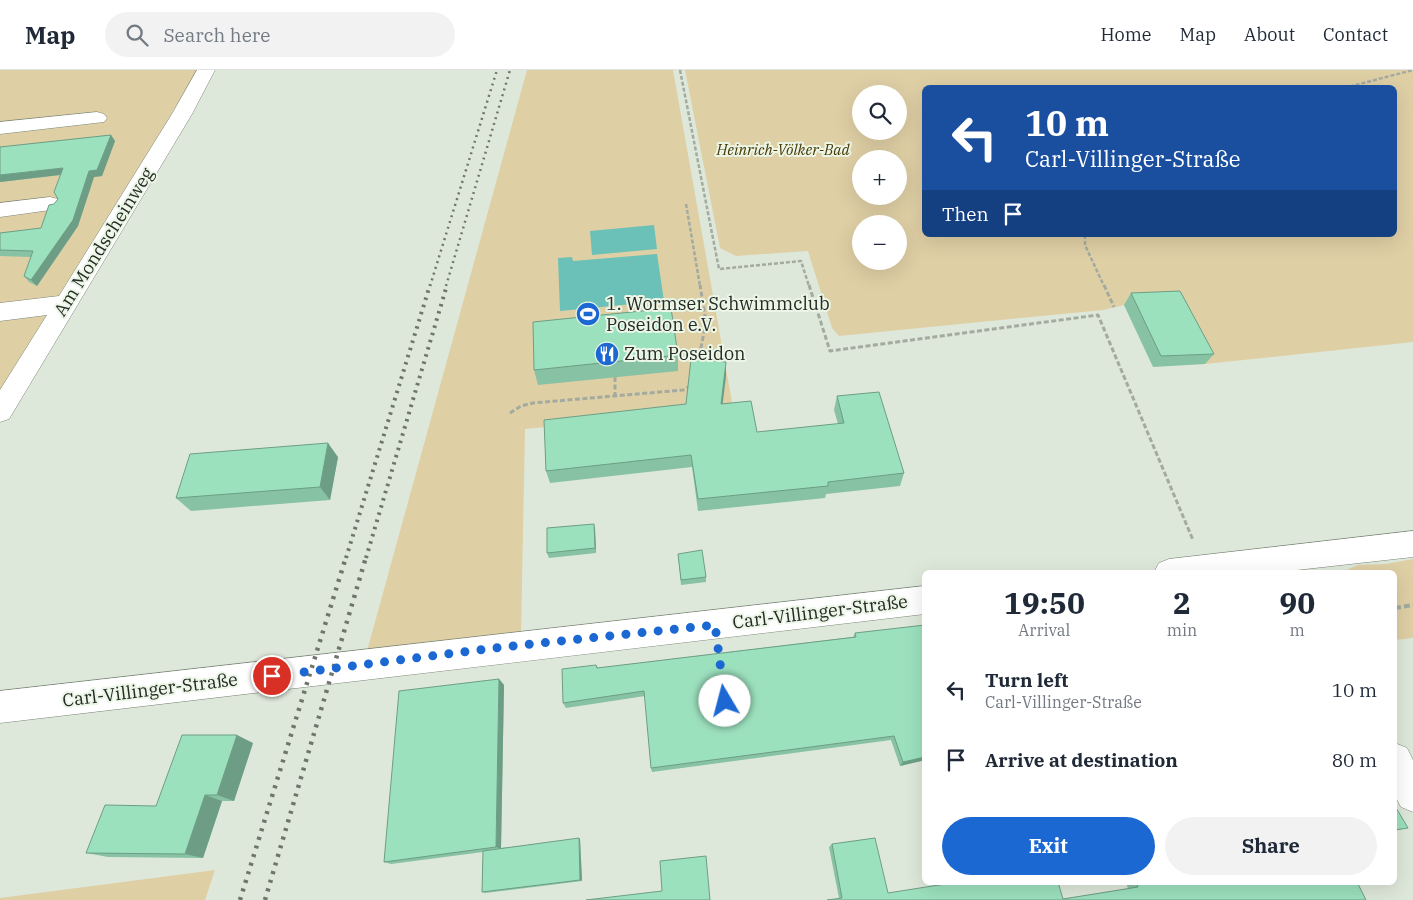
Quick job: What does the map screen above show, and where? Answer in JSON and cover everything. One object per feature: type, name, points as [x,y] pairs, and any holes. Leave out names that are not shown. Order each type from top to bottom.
[{"type":"street","name":"Am Mondscheinweg","points":[[0,412],[182,114],[206,70]]},
{"type":"street","points":[[0,128],[97,118]]},
{"type":"street","points":[[0,210],[50,204]]},
{"type":"street","points":[[0,312],[66,304]]},
{"type":"street","points":[[1187,570],[1296,565],[1413,544]]},
{"type":"street","name":"Carl-Villinger-Straße","points":[[0,707],[424,651],[503,642],[715,625],[922,600]]},
{"type":"street","points":[[1397,764],[1413,795]]},
{"type":"path","points":[[680,70],[719,269],[801,261],[830,351],[1098,316],[1205,568]]},
{"type":"path","points":[[1356,85],[1413,70]]},
{"type":"path","points":[[686,204],[706,322],[696,368]]},
{"type":"path","points":[[1085,237],[1085,245],[1114,308]]},
{"type":"path","points":[[614,377],[615,396]]},
{"type":"path","points":[[510,413],[521,406],[533,403],[683,390],[690,387],[693,378]]},
{"type":"path","points":[[1397,608],[1413,605]]},
{"type":"green space","points":[[0,70],[198,70],[0,399]]},
{"type":"green space","name":"1. Wormser Schwimmclub Poseidon e.V.","points":[[527,70],[673,70],[733,408],[525,429],[521,634],[367,651]]},
{"type":"green space","name":"Heinrich-Völker-Bad","points":[[685,70],[1413,70],[1413,342],[1205,364],[1124,305],[1103,310],[839,336],[832,328],[808,251],[736,256],[720,248]]},
{"type":"green space","points":[[1413,559],[1413,638],[1397,640],[1397,570],[1347,570],[1358,565],[1386,564]]},
{"type":"green space","points":[[215,870],[205,900],[0,900],[0,898]]},
{"type":"water","points":[[654,225],[657,249],[592,255],[590,231]]},
{"type":"water","points":[[657,254],[664,301],[560,311],[558,258],[572,257],[573,261]]},
{"type":"building","points":[[111,135],[97,170],[89,171],[73,220],[31,280],[24,276],[33,251],[0,250],[0,233],[41,228],[49,205],[54,204],[58,199],[54,192],[63,168],[0,175],[0,147]]},
{"type":"building","points":[[1180,291],[1214,354],[1161,356],[1131,293]]},
{"type":"building","name":"Zum Poseidon","points":[[671,308],[678,355],[534,370],[533,322]]},
{"type":"building","points":[[691,359],[726,362],[721,404],[751,401],[757,432],[844,423],[837,396],[879,392],[904,473],[828,482],[828,486],[698,499],[691,455],[546,471],[544,420],[686,404]]},
{"type":"building","points":[[328,443],[320,487],[176,498],[190,454]]},
{"type":"building","points":[[594,524],[595,548],[547,553],[547,528]]},
{"type":"building","points":[[702,550],[706,577],[681,580],[678,554]]},
{"type":"building","points":[[922,625],[922,758],[903,762],[894,736],[651,768],[644,691],[563,703],[562,669],[596,665],[597,668],[856,637],[855,633]]},
{"type":"building","points":[[499,679],[496,847],[384,862],[399,691]]},
{"type":"building","points":[[182,735],[237,735],[217,795],[205,795],[185,854],[86,853],[105,805],[156,806]]},
{"type":"building","points":[[1397,809],[1408,828],[1397,830]]},
{"type":"building","points":[[579,838],[580,880],[482,892],[483,851]]},
{"type":"building","points":[[875,838],[888,893],[939,885],[1059,885],[1063,899],[1138,887],[1137,885],[1358,885],[1366,900],[827,900],[842,898],[832,844]]},
{"type":"building","points":[[706,856],[710,900],[586,900],[662,891],[660,861]]},
{"type":"railway","points":[[430,286],[497,70]]},
{"type":"railway","points":[[446,286],[510,70]]},
{"type":"railway","points":[[346,558],[430,285]]},
{"type":"railway","points":[[366,558],[447,285]]},
{"type":"railway","points":[[240,900],[346,557]]},
{"type":"railway","points":[[265,900],[366,557]]},
{"type":"place","name":"1. Wormser Schwimmclub Poseidon e.V.","points":[[588,314]]},
{"type":"place","name":"Zum Poseidon","points":[[607,354]]},
{"type":"route","points":[[272,676],[503,647],[715,625],[725,701]]}]
